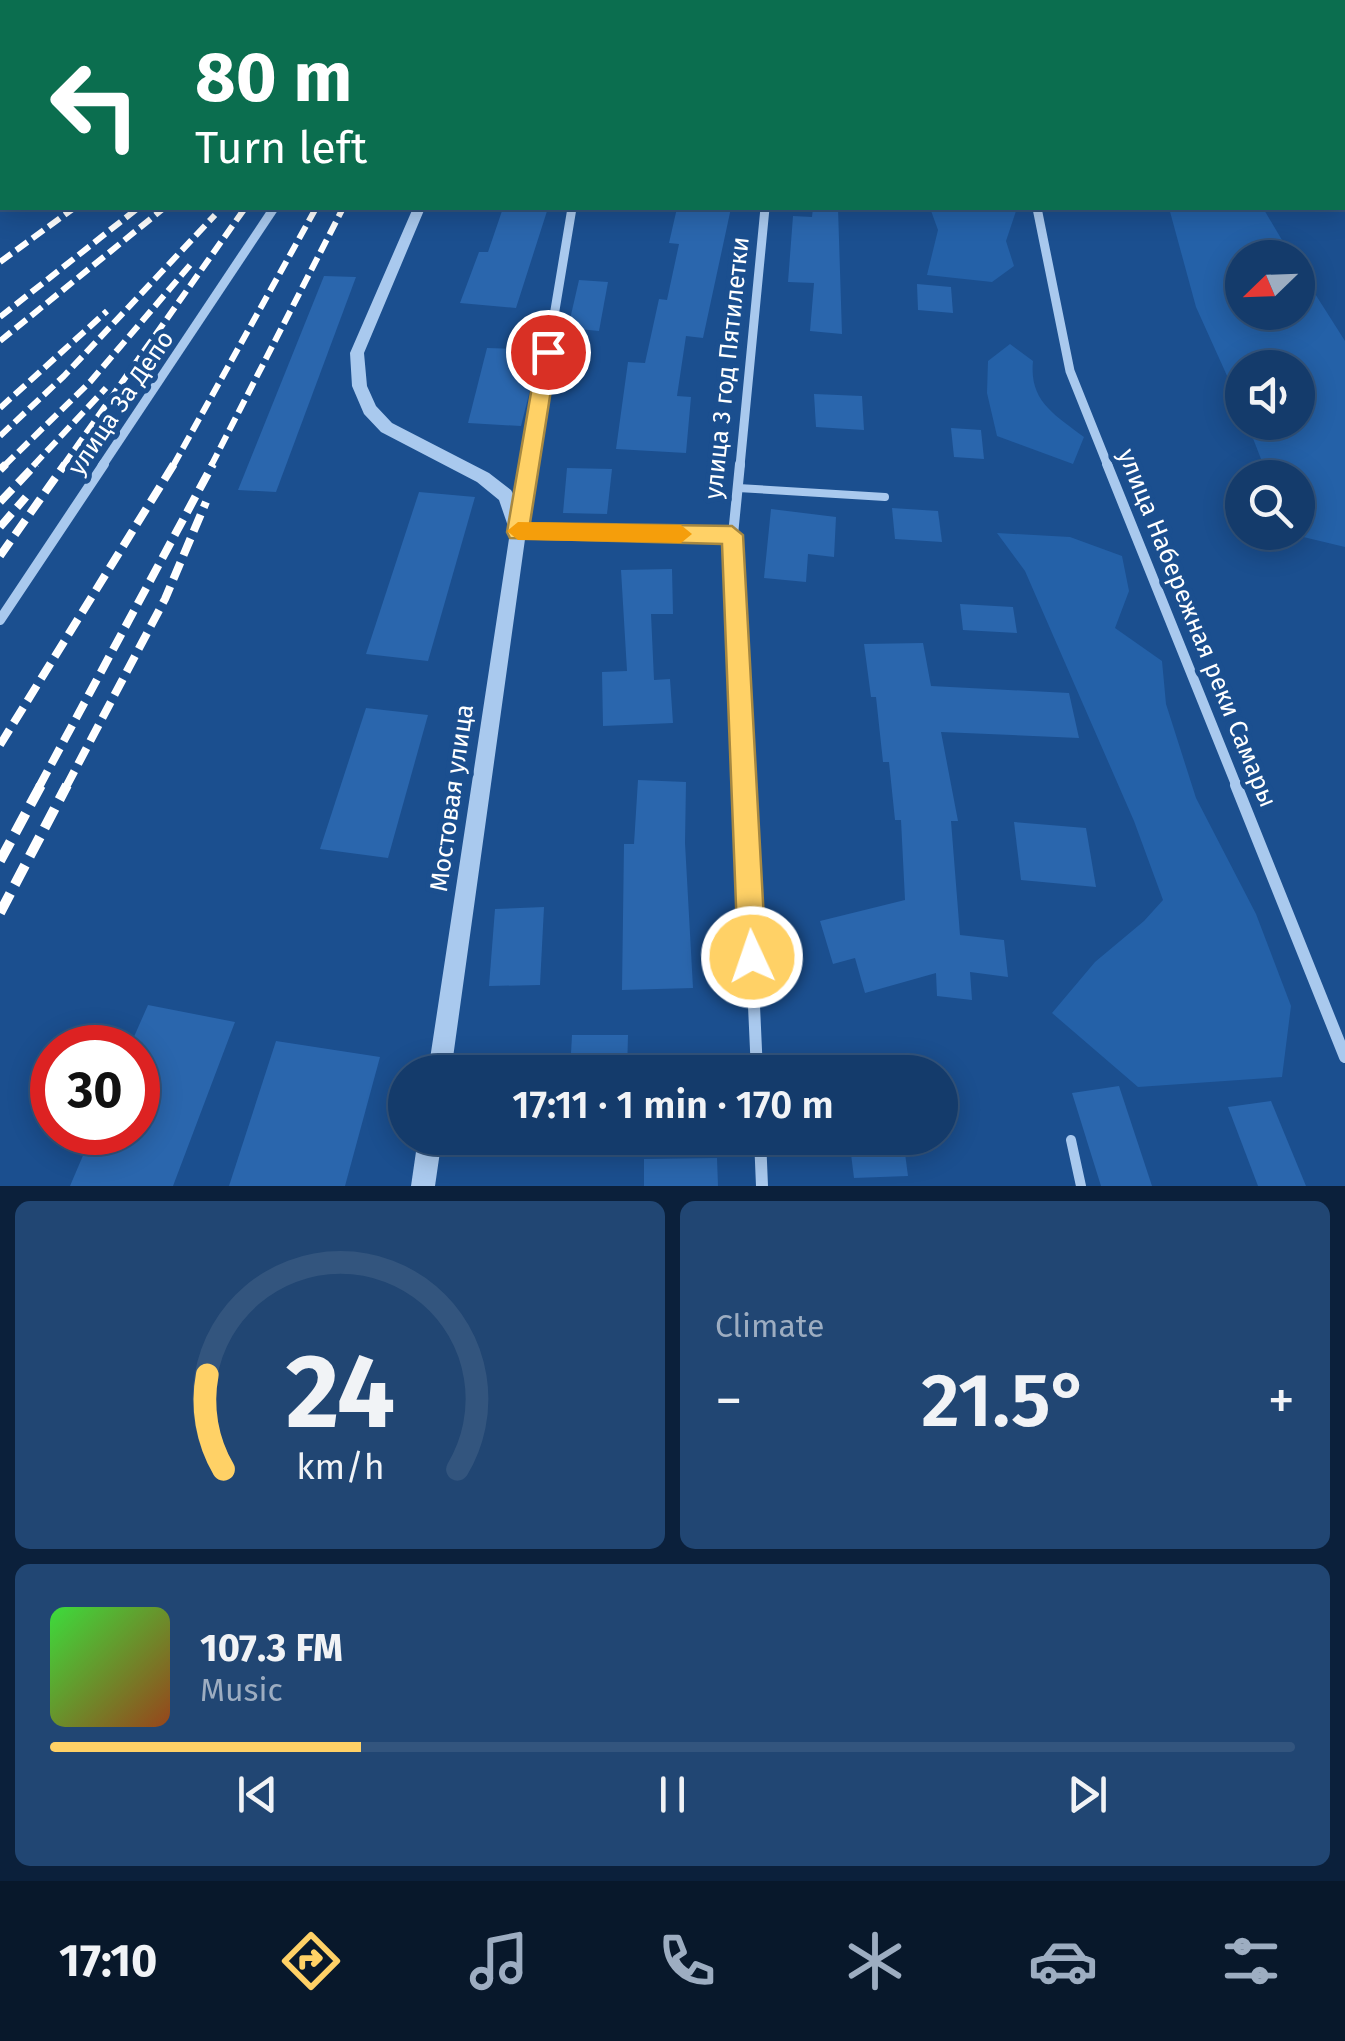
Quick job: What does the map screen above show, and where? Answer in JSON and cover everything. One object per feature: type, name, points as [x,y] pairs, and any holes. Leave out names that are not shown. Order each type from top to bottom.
[{"type":"street","name":"улица За Депо","points":[[0,620],[273,210]]},
{"type":"street","points":[[417,210],[357,353],[356,376],[362,403],[382,426],[475,474],[508,497],[518,532]]},
{"type":"street","points":[[518,532],[572,210]]},
{"type":"street","name":"улица 3 год Пятилетки","points":[[756,1055],[732,535],[765,210]]},
{"type":"street","name":"улица Набережная реки Самары","points":[[1037,210],[1070,370],[1345,1057]]},
{"type":"street","points":[[518,532],[732,535]]},
{"type":"street","name":"Мостовая улица","points":[[442,1055],[518,532]]},
{"type":"street","points":[[423,1186],[428,1155]]},
{"type":"street","points":[[761,1155],[762,1186]]},
{"type":"lane","points":[[738,488],[884,497]]},
{"type":"lane","points":[[1071,1140],[1080,1186]]},
{"type":"shaded area","points":[[931,210],[1016,210],[1006,241],[1014,266],[992,282],[927,275],[938,230]]},
{"type":"shaded area","points":[[1170,210],[1264,210],[1282,240],[1225,240],[1225,330],[1315,330],[1315,294],[1345,341],[1345,547],[1315,540],[1315,460],[1261,460],[1254,440],[1315,440],[1315,350],[1225,350],[1225,371],[1196,307]]},
{"type":"shaded area","points":[[1010,344],[1033,361],[1039,397],[1084,437],[1073,464],[997,436],[987,393],[988,361]]},
{"type":"shaded area","points":[[997,533],[1070,537],[1122,556],[1129,591],[1115,628],[1162,661],[1166,704],[1196,798],[1256,914],[1291,1006],[1282,1077],[1138,1087],[1052,1013],[1095,962],[1163,900],[1134,821],[1025,571]]},
{"type":"building","points":[[502,210],[547,210],[516,308],[460,303],[479,252],[488,252]]},
{"type":"building","points":[[677,210],[731,210],[703,338],[686,336],[677,396],[691,397],[686,453],[616,449],[628,362],[645,363],[659,299],[667,300],[679,244],[669,243]]},
{"type":"building","points":[[813,210],[838,210],[842,334],[810,331],[814,283],[788,282],[793,216],[812,217]]},
{"type":"building","points":[[324,276],[356,277],[276,492],[238,490]]},
{"type":"building","points":[[579,280],[608,282],[599,331],[568,328]]},
{"type":"building","points":[[917,284],[951,287],[953,313],[918,310]]},
{"type":"building","points":[[487,348],[540,350],[521,426],[468,423]]},
{"type":"building","points":[[814,394],[862,396],[864,430],[816,427]]},
{"type":"building","points":[[951,428],[981,430],[984,459],[954,457]]},
{"type":"building","points":[[567,468],[612,469],[607,514],[563,513]]},
{"type":"building","points":[[419,492],[475,497],[428,661],[366,654]]},
{"type":"building","points":[[892,508],[938,511],[942,542],[895,539]]},
{"type":"building","points":[[771,509],[836,517],[834,557],[808,554],[806,582],[764,578]]},
{"type":"building","points":[[672,569],[673,614],[651,614],[654,680],[670,679],[673,723],[603,726],[602,672],[627,671],[621,570]]},
{"type":"building","points":[[960,604],[1013,607],[1017,633],[963,630]]},
{"type":"building","points":[[923,643],[931,686],[1069,693],[1079,738],[941,732],[958,821],[951,821],[960,935],[1004,940],[1008,977],[970,972],[972,1000],[937,996],[936,973],[865,993],[855,958],[833,964],[820,921],[905,900],[901,820],[895,820],[889,762],[883,762],[876,697],[871,697],[864,644]]},
{"type":"building","points":[[366,708],[428,715],[388,858],[320,849]]},
{"type":"building","points":[[638,780],[686,782],[685,843],[693,988],[622,990],[624,844],[634,844]]},
{"type":"building","points":[[1014,822],[1086,828],[1096,887],[1021,880]]},
{"type":"building","points":[[544,907],[540,985],[489,986],[495,909]]},
{"type":"building","points":[[148,1005],[235,1022],[173,1186],[70,1186],[83,1155],[160,1155],[160,1025],[139,1025]]},
{"type":"building","points":[[572,1035],[628,1035],[627,1055],[571,1055]]},
{"type":"building","points":[[276,1041],[380,1057],[345,1186],[229,1186]]},
{"type":"building","points":[[1119,1086],[1152,1186],[1101,1186],[1072,1093]]},
{"type":"building","points":[[1271,1101],[1306,1186],[1258,1186],[1228,1107]]},
{"type":"building","points":[[851,1155],[905,1155],[908,1176],[854,1178]]},
{"type":"building","points":[[717,1158],[718,1186],[644,1186],[644,1159]]},
{"type":"railway","points":[[0,262],[71,210]]},
{"type":"railway","points":[[0,317],[135,210]]},
{"type":"railway","points":[[0,341],[162,210]]},
{"type":"railway","points":[[63,466],[244,210]]},
{"type":"railway","points":[[173,466],[315,210]]},
{"type":"railway","points":[[211,466],[342,210]]},
{"type":"railway","points":[[0,436],[64,376],[215,215]]},
{"type":"railway","points":[[4,466],[90,382],[191,264]]},
{"type":"railway","points":[[0,408],[107,311]]},
{"type":"railway","points":[[33,466],[106,388]]},
{"type":"railway","points":[[0,502],[36,464]]},
{"type":"railway","points":[[0,556],[65,464]]},
{"type":"railway","points":[[0,745],[174,464]]},
{"type":"railway","points":[[39,787],[213,464]]},
{"type":"railway","points":[[0,470],[4,466]]},
{"type":"railway","points":[[0,527],[26,497]]},
{"type":"railway","points":[[66,787],[165,599],[206,502]]},
{"type":"railway","points":[[0,861],[41,785]]},
{"type":"railway","points":[[0,913],[67,785]]},
{"type":"slow traffic","points":[[518,531],[681,534]]},
{"type":"route","points":[[548,352],[518,532],[732,535],[752,957]]}]
